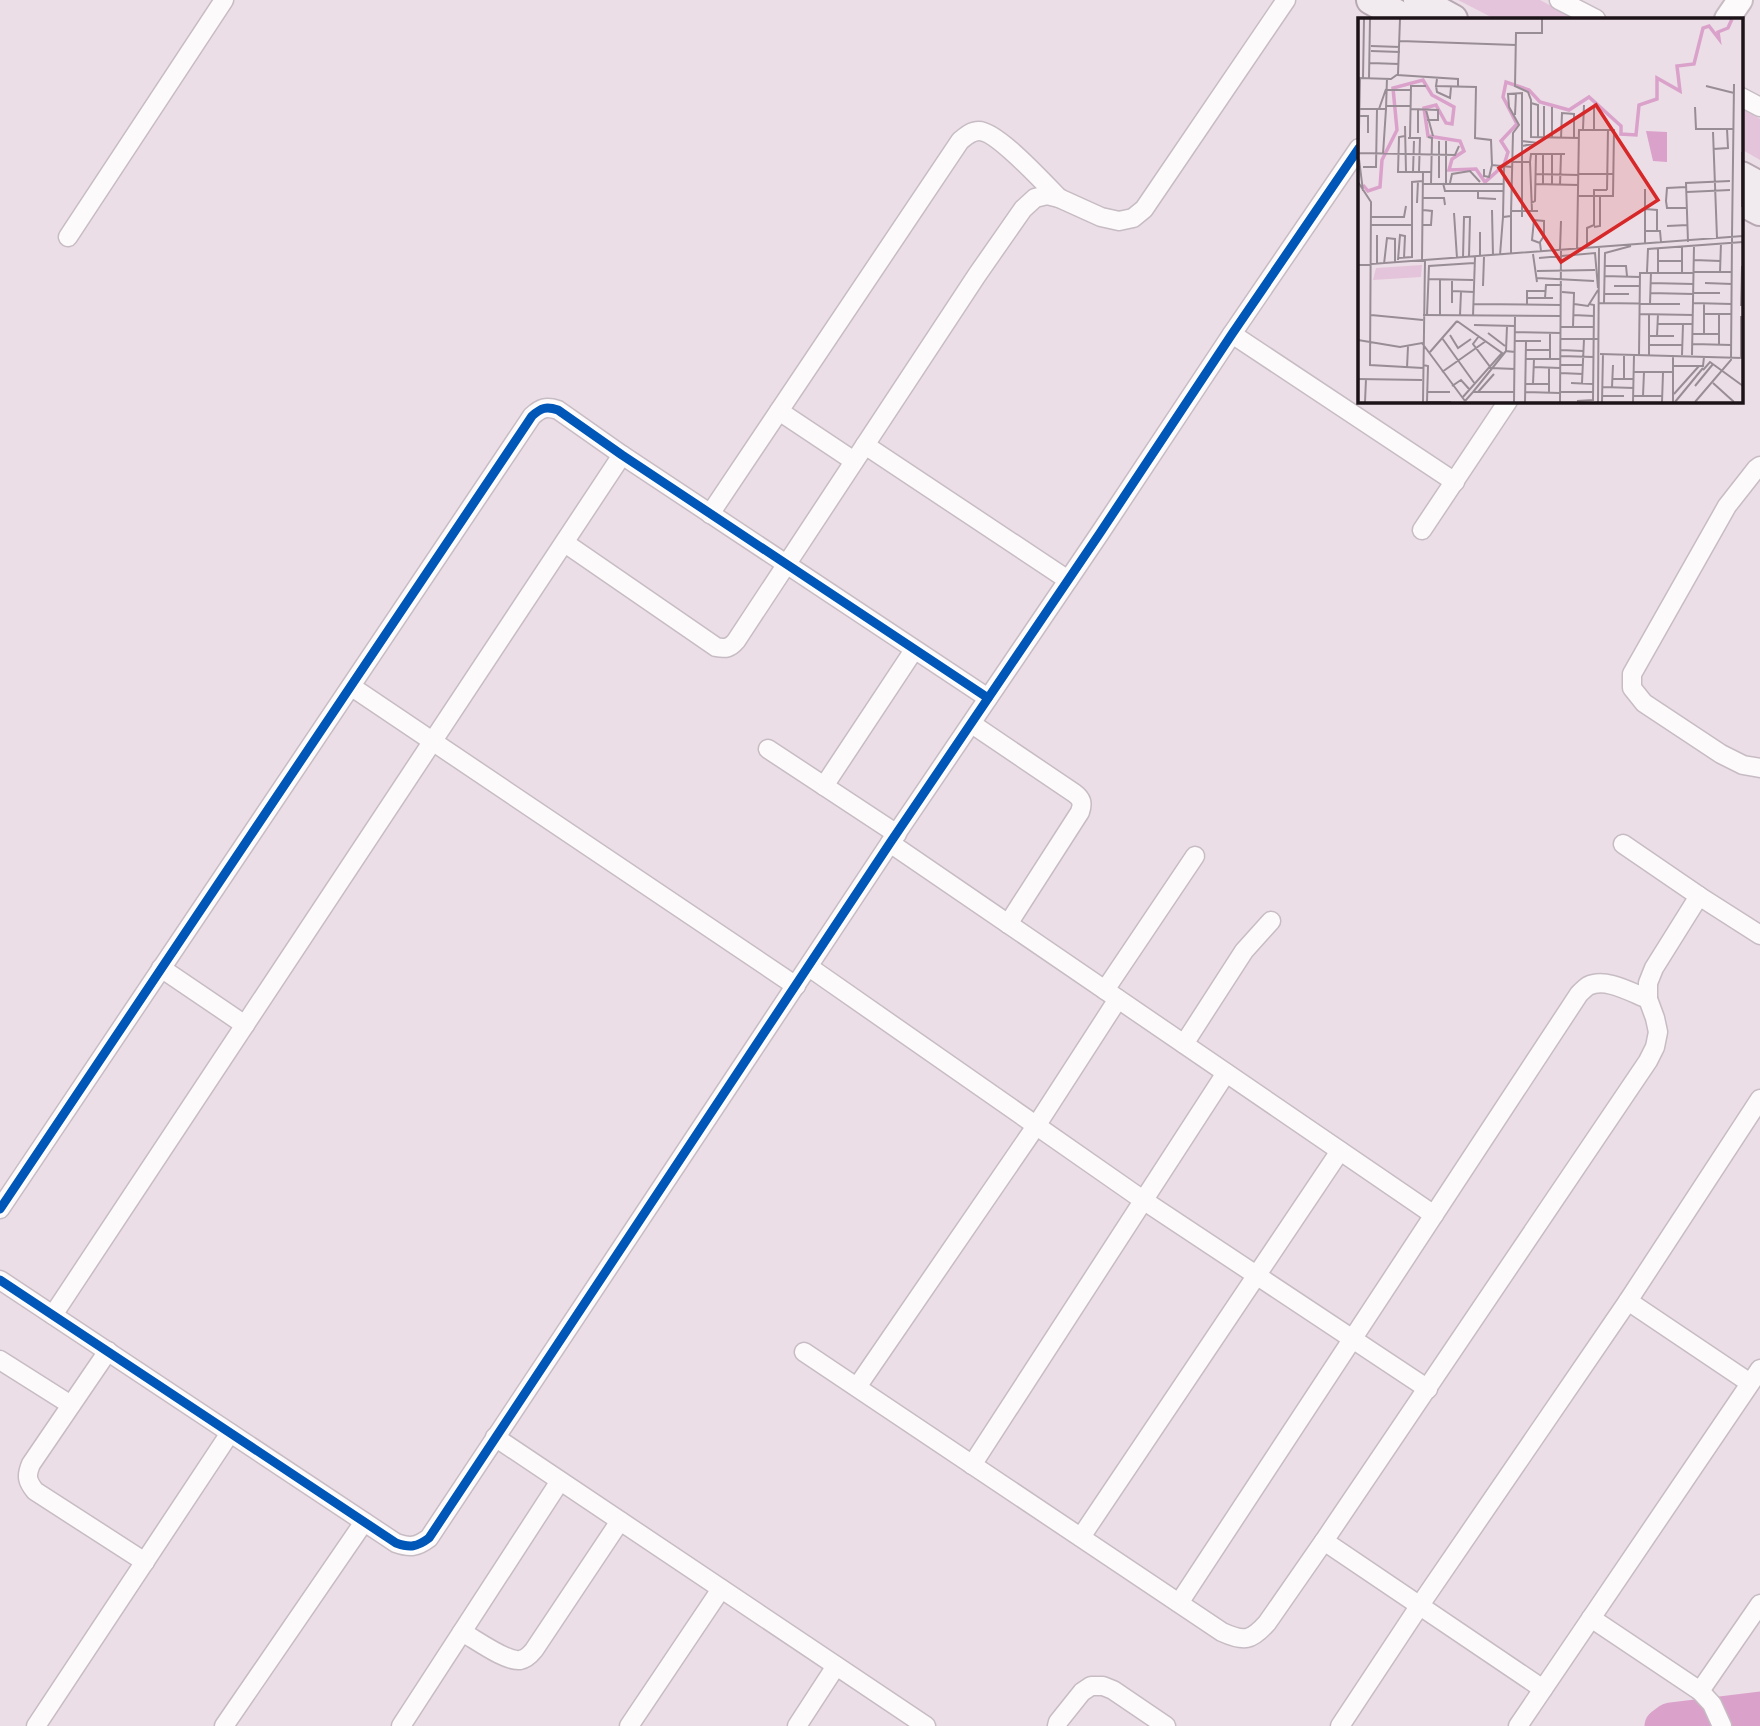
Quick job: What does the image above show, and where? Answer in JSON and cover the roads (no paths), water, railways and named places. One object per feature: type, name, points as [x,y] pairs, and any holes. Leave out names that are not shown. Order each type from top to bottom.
[{"type":"main road","points":[[1371,0],[1404,18]]},
{"type":"main road","points":[[1418,0],[1452,18]]},
{"type":"main road","points":[[1742,177],[1760,186]]},
{"type":"main road","points":[[1742,202],[1760,211]]},
{"type":"street","points":[[68,237],[224,0]]},
{"type":"street","points":[[565,542],[716,647],[730,647],[1023,209],[1035,198],[1047,195],[1101,217],[1119,221],[1133,218],[1144,209],[1286,0]]},
{"type":"street","points":[[1559,0],[1594,18]]},
{"type":"street","points":[[1728,18],[1740,0]]},
{"type":"street","points":[[1742,97],[1760,107]]},
{"type":"street","points":[[710,514],[960,141],[970,132],[982,130],[997,138],[1059,198]]},
{"type":"street","points":[[0,1280],[396,1543],[409,1548],[429,1538],[894,838],[1358,149]]},
{"type":"street","points":[[1232,334],[1455,482]]},
{"type":"street","points":[[1422,530],[1507,402]]},
{"type":"street","points":[[0,1209],[532,416],[540,409],[549,407],[558,410],[988,698]]},
{"type":"street","points":[[779,411],[854,461]]},
{"type":"street","points":[[865,445],[1068,580]]},
{"type":"street","points":[[53,1315],[622,455]]},
{"type":"street","points":[[1760,466],[1727,506],[1632,674],[1632,688],[1644,703],[1721,754],[1743,765],[1760,768]]},
{"type":"street","points":[[824,786],[914,650]]},
{"type":"street","points":[[352,687],[796,986]]},
{"type":"street","points":[[972,724],[1074,793],[1080,798],[1082,805],[1008,924]]},
{"type":"street","points":[[768,749],[824,786],[1008,924],[1434,1215]]},
{"type":"street","points":[[1623,844],[1760,935]]},
{"type":"street","points":[[857,1387],[1036,1126],[1195,856]]},
{"type":"street","points":[[804,1352],[1222,1632],[1246,1639],[1258,1633],[1428,1389],[1648,1061],[1656,1047],[1658,1032],[1648,999],[1648,983],[1654,968],[1699,896]]},
{"type":"street","points":[[1184,1044],[1237,961],[1257,934],[1271,921]]},
{"type":"street","points":[[809,967],[1143,1200],[1428,1389]]},
{"type":"street","points":[[161,968],[245,1025]]},
{"type":"street","points":[[1179,1603],[1579,994],[1589,986],[1600,984],[1615,986],[1648,999]]},
{"type":"street","points":[[972,1465],[1226,1073]]},
{"type":"street","points":[[1340,1726],[1628,1301],[1760,1099]]},
{"type":"street","points":[[1081,1537],[1340,1151]]},
{"type":"street","points":[[1518,1726],[1755,1376],[1628,1301]]},
{"type":"street","points":[[108,1351],[31,1464],[27,1474],[35,1491],[145,1562]]},
{"type":"street","points":[[0,1360],[71,1405]]},
{"type":"street","points":[[36,1726],[230,1433]]},
{"type":"street","points":[[495,1437],[926,1726]]},
{"type":"street","points":[[401,1726],[560,1481]]},
{"type":"street","points":[[462,1632],[508,1658],[518,1660],[527,1657],[620,1521]]},
{"type":"street","points":[[224,1726],[364,1522]]},
{"type":"street","points":[[1324,1541],[1543,1689]]},
{"type":"street","points":[[629,1726],[721,1589]]},
{"type":"street","points":[[1706,1697],[1760,1604]]},
{"type":"street","points":[[1591,1618],[1706,1697],[1721,1724]]},
{"type":"street","points":[[797,1726],[836,1666]]},
{"type":"street","points":[[1057,1726],[1058,1721],[1082,1692],[1091,1686],[1103,1686],[1167,1726]]},
{"type":"waterway","points":[[1662,1726],[1670,1720],[1760,1709]]}]
